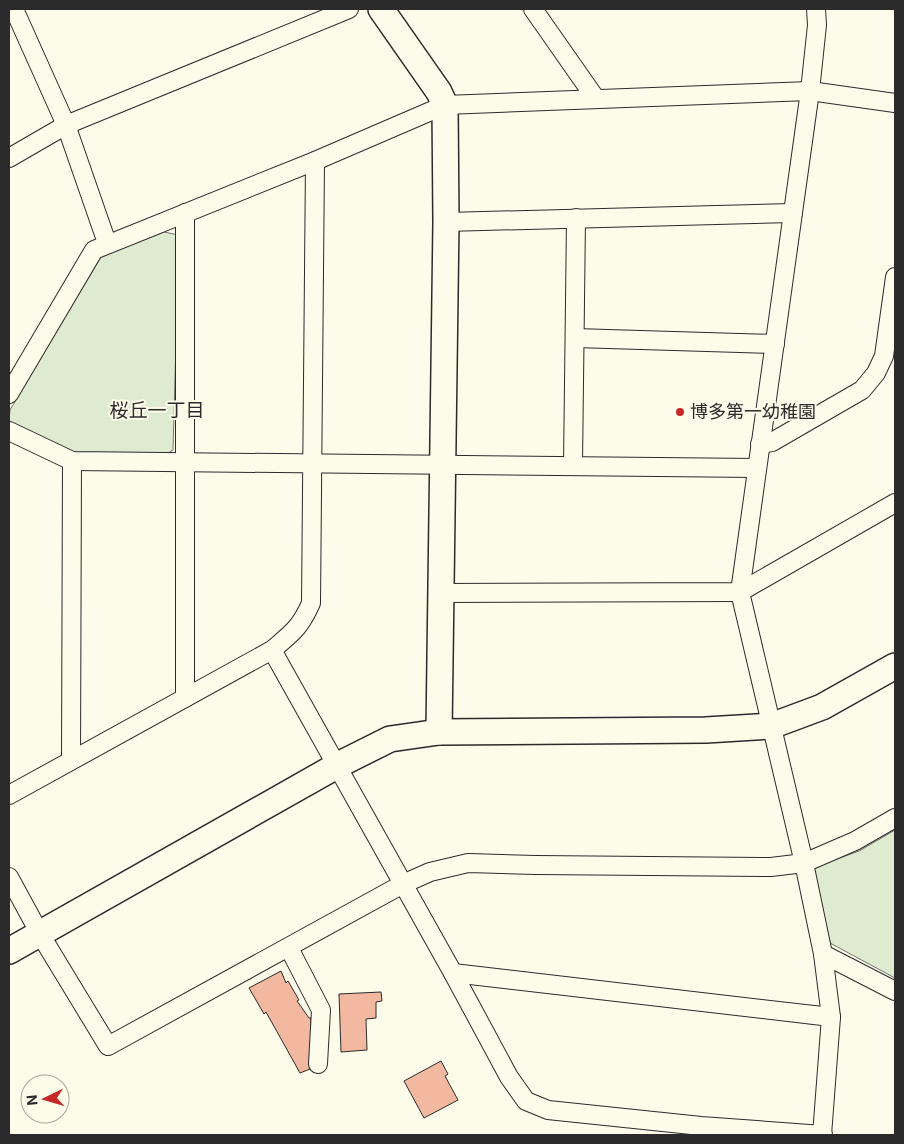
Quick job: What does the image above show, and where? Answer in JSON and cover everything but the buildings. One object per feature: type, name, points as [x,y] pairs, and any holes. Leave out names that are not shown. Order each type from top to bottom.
[{"type":"street","points":[[9,158],[66,125],[349,9]]},
{"type":"street","points":[[381,9],[439,92],[445,106],[446,222],[439,732]]},
{"type":"street","points":[[533,9],[596,99]]},
{"type":"street","points":[[272,650],[453,973],[509,1078],[526,1101],[548,1110],[701,1126],[823,1135],[831,1017],[823,954],[804,863],[740,592],[810,91],[817,25],[816,9]]},
{"type":"street","points":[[14,11],[66,125],[107,243]]},
{"type":"street","points":[[9,394],[94,250],[107,243],[315,161],[445,106],[810,91],[895,103]]},
{"type":"street","points":[[9,795],[272,650],[293,633],[303,621],[311,603],[315,161]]},
{"type":"street","points":[[185,213],[185,698]]},
{"type":"street","points":[[446,222],[793,213]]},
{"type":"street","points":[[573,465],[576,218]]},
{"type":"street","points":[[760,444],[772,442],[862,390],[876,373],[884,356],[895,278]]},
{"type":"street","points":[[575,338],[775,344]]},
{"type":"street","points":[[9,431],[72,461],[757,468]]},
{"type":"street","points":[[71,760],[72,461]]},
{"type":"street","points":[[440,593],[740,592],[895,503]]},
{"type":"street","points":[[9,950],[338,766],[390,739],[439,732],[706,730],[771,726],[822,707],[895,666]]},
{"type":"street","points":[[9,877],[40,934],[108,1046],[403,884],[430,872],[468,863],[546,866],[771,866],[804,863],[855,840],[895,818]]},
{"type":"street","points":[[289,948],[322,1010],[318,1064]]},
{"type":"street","points":[[823,954],[895,991]]},
{"type":"street","points":[[453,973],[831,1017]]},
{"type":"green space","points":[[164,232],[179,235],[173,450],[165,455],[73,455],[9,421],[10,410],[101,257]]},
{"type":"green space","points":[[895,830],[895,978],[830,943],[812,868],[859,851]]},
{"type":"place","name":"博多第一幼稚園","points":[[680,412]]},
{"type":"district","name":"桜丘一丁目","points":[[157,410]]}]
